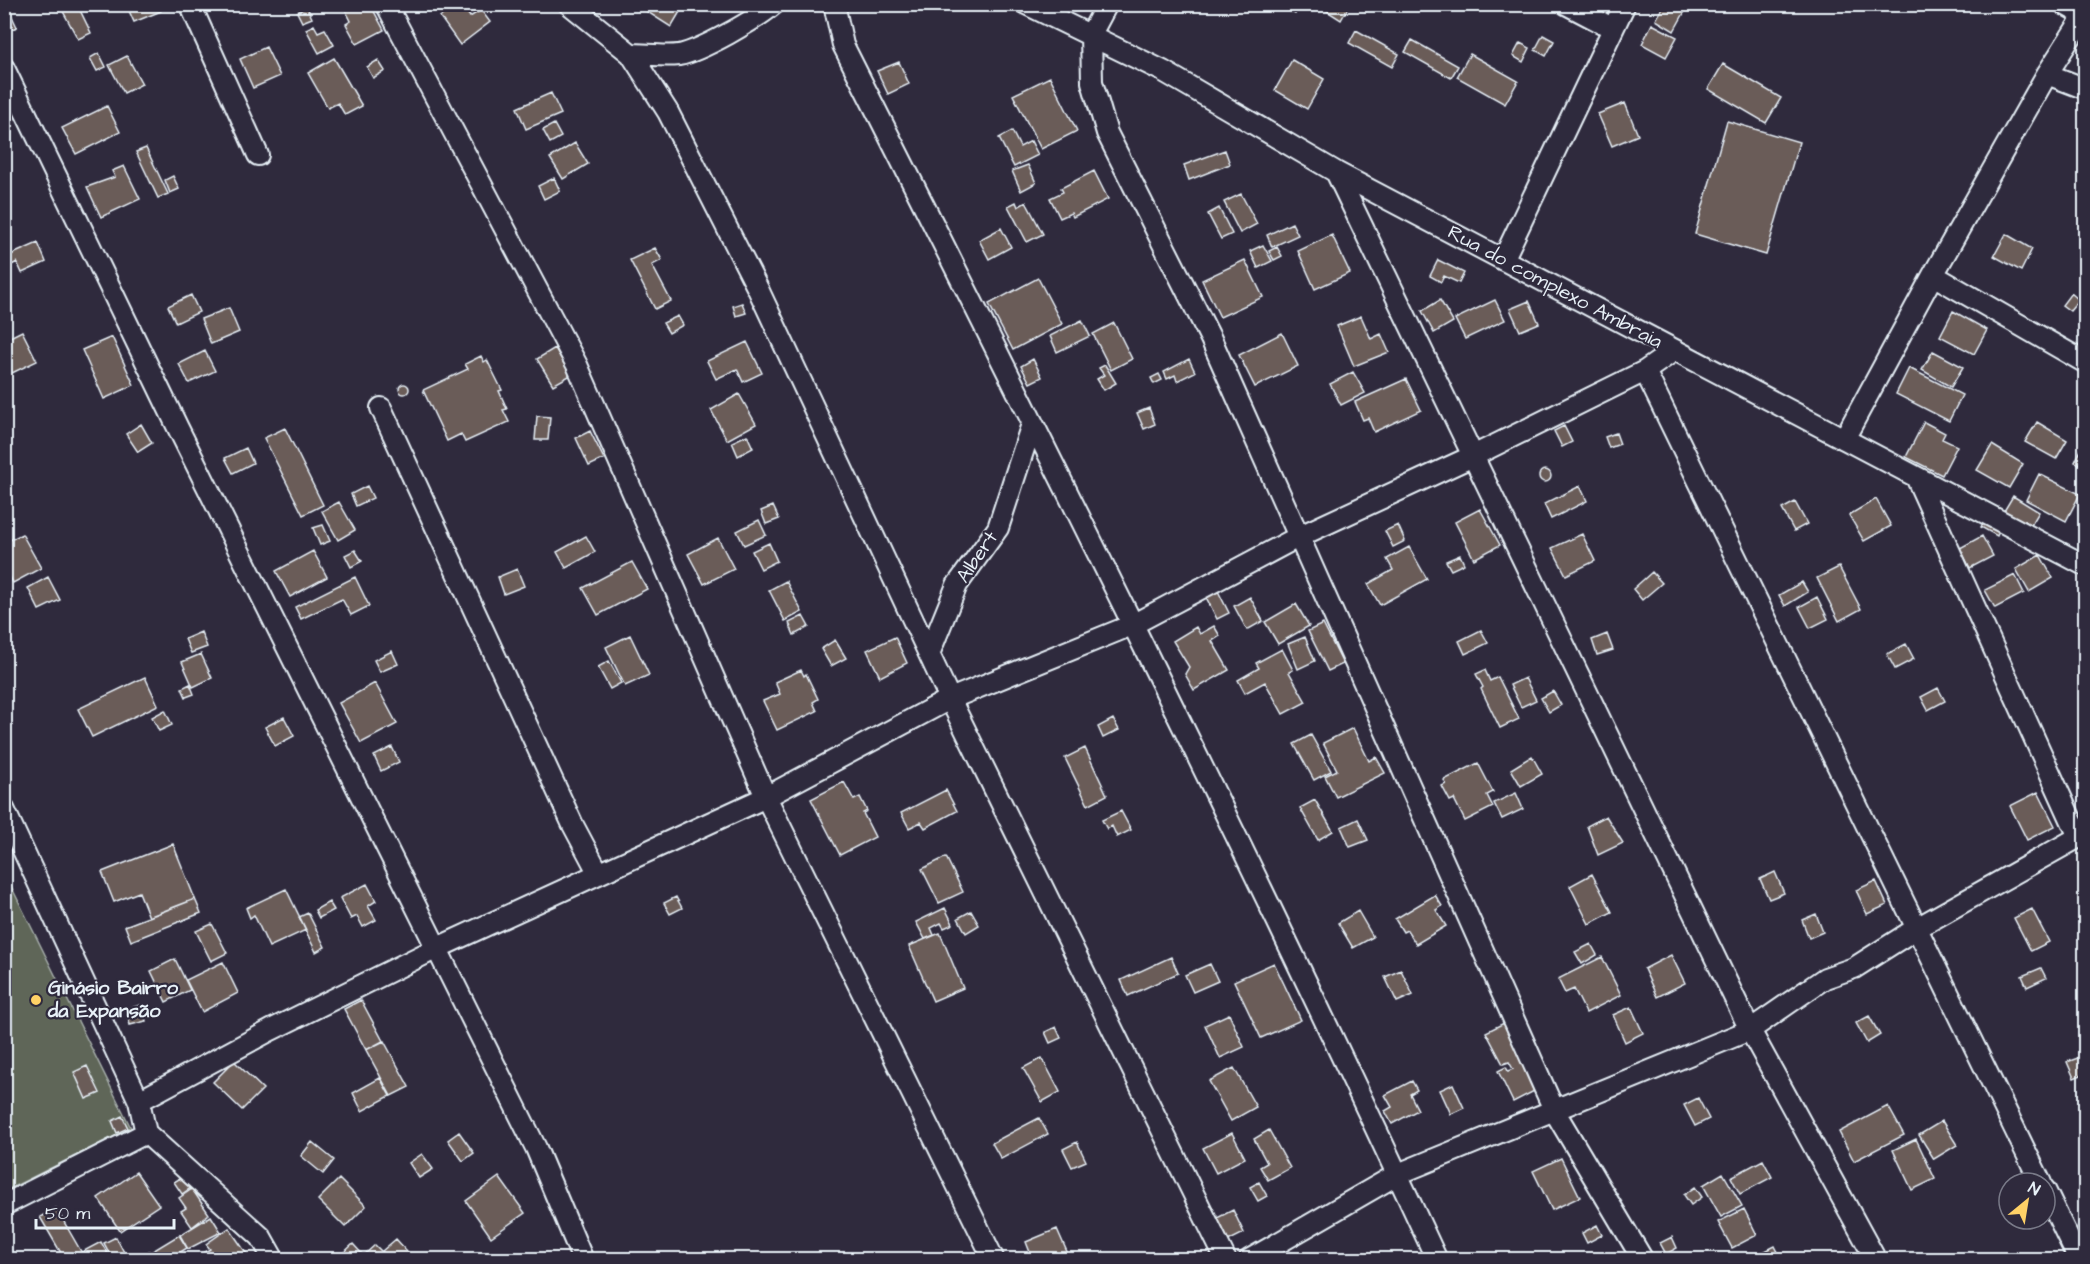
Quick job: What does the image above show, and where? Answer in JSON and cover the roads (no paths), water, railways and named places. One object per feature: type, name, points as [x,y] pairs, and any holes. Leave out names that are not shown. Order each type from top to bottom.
[{"type":"street","points":[[190,4],[258,155]]},
{"type":"street","points":[[386,4],[577,365],[766,797],[994,1260]]},
{"type":"street","points":[[569,4],[631,54],[668,112],[758,289],[950,699],[1223,1248],[1226,1260]]},
{"type":"street","points":[[631,54],[677,55],[692,51],[763,14],[774,4]]},
{"type":"street","points":[[834,4],[843,45],[1132,626],[1398,1174],[1437,1260]]},
{"type":"street","name":"Rua do complexo Ambraia","points":[[1026,4],[1163,71],[1336,172],[2085,566]]},
{"type":"street","points":[[1107,4],[1090,34],[1092,82],[1107,133],[1210,339],[1555,1112],[1643,1260]]},
{"type":"street","points":[[1566,4],[1611,28]]},
{"type":"street","points":[[1503,260],[1611,28],[1625,4]]},
{"type":"street","points":[[1844,439],[1933,275],[2085,14],[2064,4]]},
{"type":"street","points":[[4,68],[435,949],[536,1148],[583,1260]]},
{"type":"street","points":[[2048,74],[2085,89]]},
{"type":"street","points":[[1336,172],[1750,1029],[1876,1260]]},
{"type":"street","points":[[1933,275],[2085,363]]},
{"type":"street","points":[[139,1101],[270,1030],[435,949],[766,797],[950,699],[1132,626],[1298,537],[1473,456],[1645,370],[1675,350]]},
{"type":"street","points":[[1645,370],[2035,1171]]},
{"type":"street","points":[[381,408],[573,825],[600,874]]},
{"type":"street","name":"Albert","points":[[929,654],[957,585],[998,528],[1032,424]]},
{"type":"street","points":[[1249,1260],[1398,1174],[1555,1112],[1750,1029],[1825,978],[1854,968],[1917,928],[2082,841],[1916,477]]},
{"type":"street","points":[[4,809],[139,1101],[146,1133],[261,1237],[274,1260]]},
{"type":"street","points":[[4,1205],[146,1133]]},
{"type":"street","points":[[2057,1215],[2079,1260]]},
{"type":"place","name":"Ginásio Bairro da Expansão","points":[[36,1000]]}]
